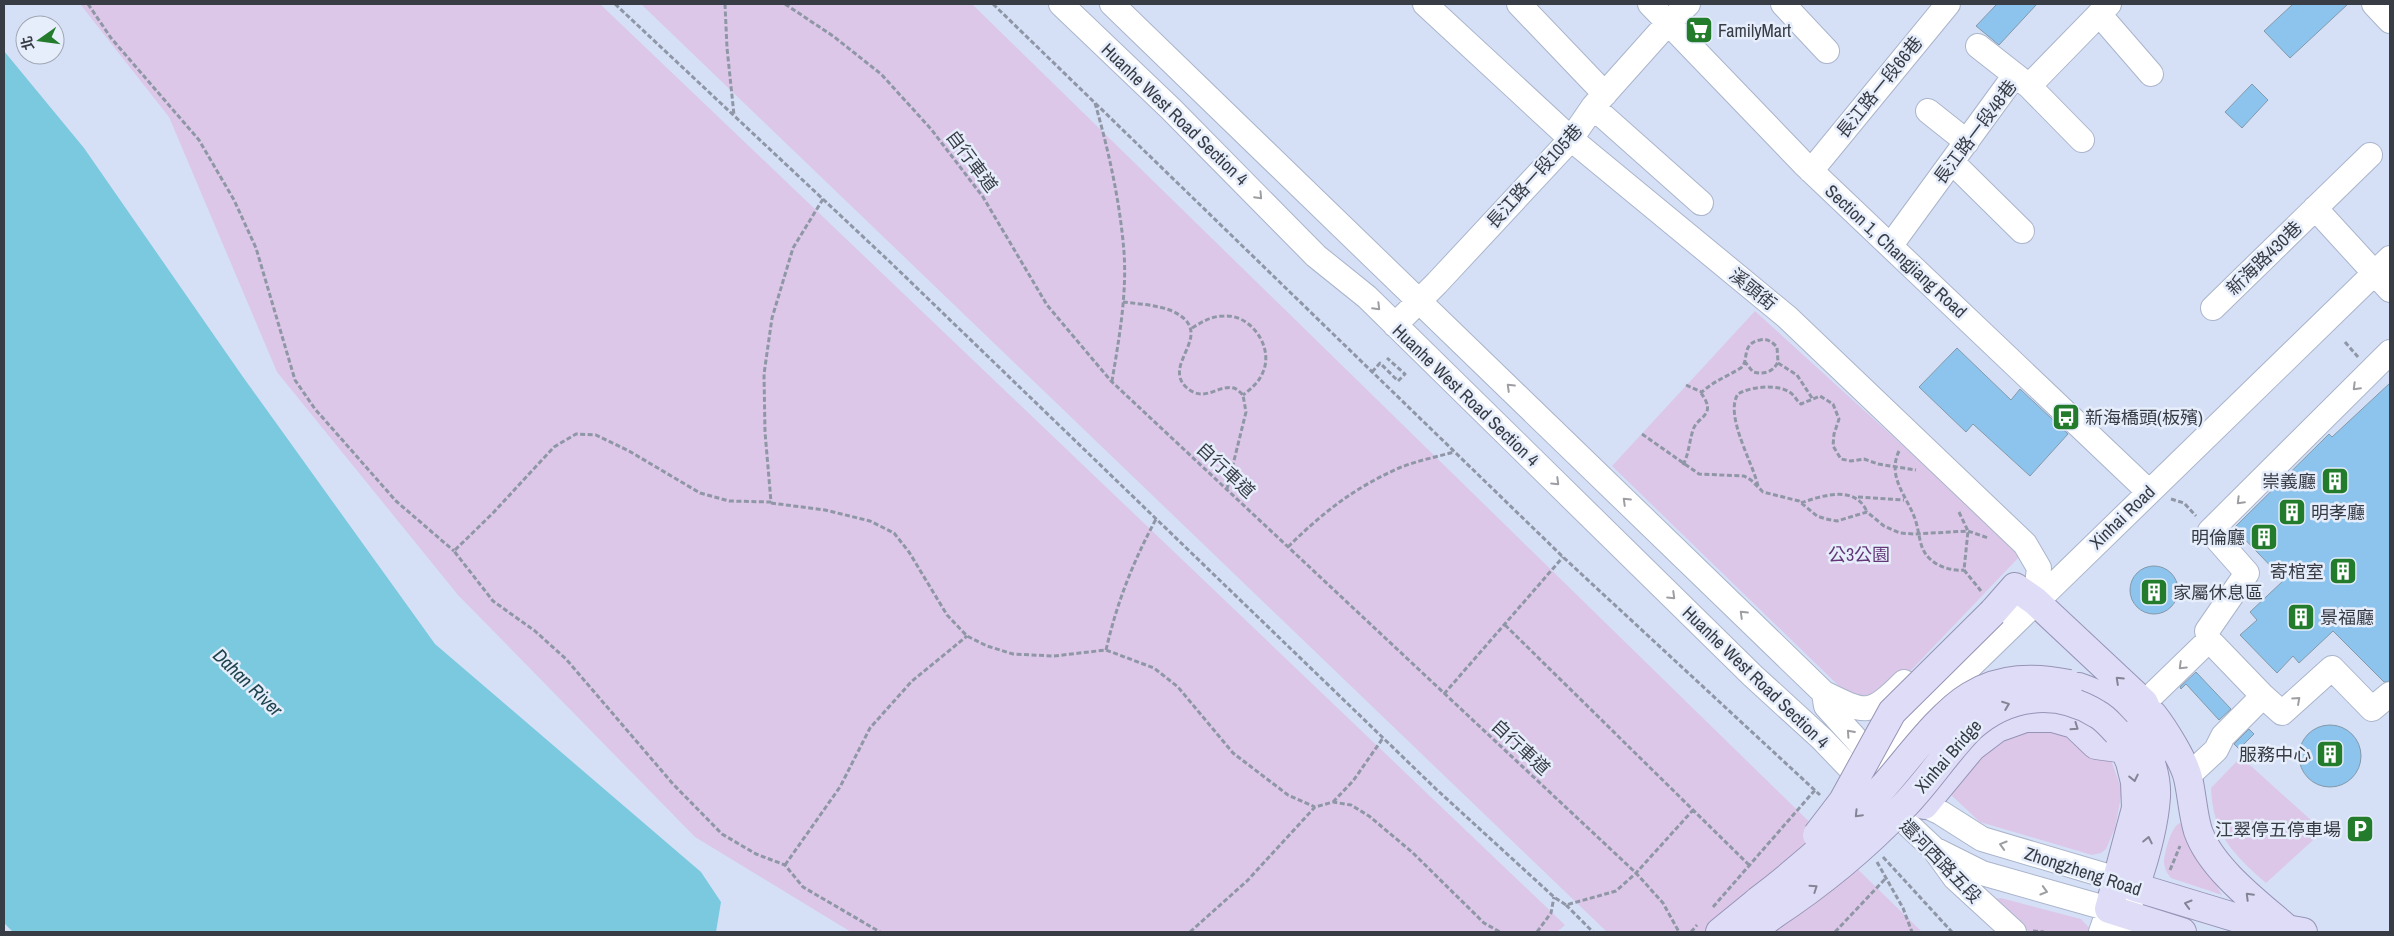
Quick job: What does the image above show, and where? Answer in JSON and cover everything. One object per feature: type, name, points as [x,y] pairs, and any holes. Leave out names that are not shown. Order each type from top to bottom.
[{"type":"main road","points":[[1758,901],[1825,826],[1842,801],[1892,712],[1988,603],[2025,594],[2144,703],[2164,730],[2188,776],[2198,831],[2214,860],[2253,900],[2294,930]]},
{"type":"main road","name":"Xinhai Bridge","points":[[1711,920],[1758,901],[1799,870],[1837,836],[1955,706],[1989,686],[2022,678],[2051,680],[2079,687],[2104,698],[2119,712],[2141,742],[2152,768]]},
{"type":"main road","name":"Xinhai Bridge","points":[[1751,932],[1820,884],[1850,858],[1902,808],[1957,741],[1984,716],[2013,702],[2029,698],[2061,699],[2079,704],[2099,715],[2121,741]]},
{"type":"main road","points":[[2126,883],[2144,861],[2156,795],[2152,768],[2155,732],[2144,703]]},
{"type":"main road","points":[[1924,805],[1972,747],[1997,728],[2025,718],[2053,718],[2074,724],[2096,745],[2121,741],[2135,782],[2136,808],[2126,883],[2115,922]]},
{"type":"main road","name":"Zhongzheng Road","points":[[2126,883],[2257,924],[2294,930]]},
{"type":"main road","name":"Zhongzheng Road","points":[[2115,922],[2182,932]]},
{"type":"street","name":"Huanhe West Road Section 4","points":[[1061,4],[1171,109],[1316,256],[1367,297],[1753,676],[1822,739],[1870,789]]},
{"type":"street","name":"Huanhe West Road Section 4","points":[[1112,4],[1824,693],[1826,706],[1883,769]]},
{"type":"street","name":"溪頭街","points":[[1425,4],[1571,139],[1787,317],[2025,544],[2039,568],[2025,594]]},
{"type":"street","points":[[1519,4],[1599,100],[1701,203]]},
{"type":"street","name":"Section 1, Changjiang Road","points":[[1650,4],[1811,170],[1891,244],[2148,491]]},
{"type":"street","name":"長江路一段105巷","points":[[1395,325],[1571,139],[1599,100],[1668,23],[1688,4]]},
{"type":"street","points":[[1783,4],[1827,51]]},
{"type":"street","name":"長江路一段66巷","points":[[1811,170],[1948,4]]},
{"type":"street","points":[[2104,9],[2150,74]]},
{"type":"street","name":"長江路一段48巷","points":[[1891,244],[1967,142],[2022,80],[2104,9]]},
{"type":"street","points":[[1978,46],[2022,80],[2082,140]]},
{"type":"street","points":[[1928,111],[1967,142]]},
{"type":"street","name":"新海路430巷","points":[[2213,308],[2370,155]]},
{"type":"street","points":[[1952,162],[2022,231]]},
{"type":"street","name":"新海路430巷","points":[[2316,208],[2382,266],[2390,290]]},
{"type":"street","name":"Xinhai Road","points":[[1870,789],[1913,727],[1950,686],[2025,594],[2148,491],[2382,266]]},
{"type":"street","points":[[2390,352],[2210,531],[2247,573],[2208,631],[2209,640],[2282,713],[2332,668],[2372,709],[2390,694]]},
{"type":"street","points":[[1824,693],[1851,706],[1867,709],[1884,703],[1996,590],[2025,594]]},
{"type":"street","points":[[2144,703],[2209,640]]},
{"type":"street","points":[[2188,776],[2216,750],[2223,736],[2263,696]]},
{"type":"street","name":"Zhongzheng Road","points":[[1883,769],[1924,805],[1982,839],[2126,883]]},
{"type":"street","name":"還河西路五段","points":[[1870,789],[1934,849],[1955,878],[2024,932]]},
{"type":"street","name":"Zhongzheng Road","points":[[1934,849],[1982,873],[2115,922]]},
{"type":"path","points":[[88,4],[111,38],[200,140],[234,200],[256,248],[295,380],[315,409],[396,502],[454,551],[493,602],[535,631],[566,659],[673,784],[722,834],[756,854],[785,865],[803,887],[880,932]]},
{"type":"path","points":[[614,4],[823,198],[1383,738],[1554,897],[1566,905],[1593,932]]},
{"type":"path","points":[[725,4],[734,117]]},
{"type":"path","name":"自行車道","points":[[785,4],[833,36],[881,74],[931,130],[983,197],[1047,305],[1112,381],[1636,873],[1663,903],[1679,932]]},
{"type":"path","points":[[993,4],[1564,557],[1827,802]]},
{"type":"path","points":[[1095,102],[1106,143],[1116,195],[1124,253],[1123,302],[1112,381]]},
{"type":"path","points":[[771,502],[765,432],[764,374],[772,318],[793,248],[823,198]]},
{"type":"path","points":[[1123,302],[1171,310],[1182,317],[1191,328],[1192,338],[1182,359],[1180,373],[1185,386],[1196,393],[1210,394],[1225,388],[1234,388],[1243,395],[1246,412],[1226,490]]},
{"type":"path","points":[[1191,328],[1208,318],[1226,315],[1244,320],[1257,331],[1265,349],[1264,370],[1255,386],[1243,395]]},
{"type":"path","points":[[1700,392],[1719,379],[1741,369],[1750,344],[1763,339],[1769,340],[1776,347],[1778,363],[1772,370],[1760,374],[1753,372],[1745,362]]},
{"type":"path","points":[[1372,372],[1380,363],[1398,381],[1404,374],[1387,358]]},
{"type":"path","points":[[1778,363],[1796,375],[1812,398]]},
{"type":"path","points":[[1683,465],[1694,426],[1705,418],[1707,413],[1706,400],[1700,392],[1686,386]]},
{"type":"path","points":[[1758,486],[1753,467],[1738,432],[1734,410],[1735,398],[1746,390],[1776,387],[1792,394],[1801,404],[1820,396],[1833,404],[1839,415],[1833,441],[1837,455],[1841,459],[1851,461],[1864,459],[1878,464],[1924,473]]},
{"type":"path","points":[[454,551],[493,513],[554,447],[576,434],[596,435],[629,451],[700,493],[729,501],[771,502],[825,510],[870,520],[894,533],[909,552],[947,615],[967,636],[986,646],[1013,654],[1054,656],[1106,650],[1154,668],[1178,686],[1233,753],[1288,795],[1315,807]]},
{"type":"path","points":[[1642,434],[1683,465],[1699,474],[1744,476],[1763,492],[1801,504],[1817,516],[1837,521],[1867,512]]},
{"type":"path","points":[[1902,445],[1894,466],[1904,500],[1912,513],[1925,553],[1935,564],[1951,570],[1964,570]]},
{"type":"path","points":[[1288,547],[1321,514],[1357,489],[1400,468],[1455,452]]},
{"type":"path","points":[[2148,491],[2184,503],[2210,531]]},
{"type":"path","points":[[1801,504],[1835,494],[1904,500]]},
{"type":"path","points":[[1854,497],[1863,503],[1867,512],[1894,531],[1919,534],[1968,532],[1995,541]]},
{"type":"path","points":[[1956,507],[1968,532],[1964,570],[1988,603]]},
{"type":"path","points":[[1106,650],[1116,606],[1142,544],[1156,519]]},
{"type":"path","points":[[1444,694],[1564,557]]},
{"type":"path","points":[[1504,625],[1749,865]]},
{"type":"path","points":[[785,865],[840,787],[870,728],[912,682],[967,636]]},
{"type":"path","points":[[1333,802],[1353,780],[1383,738]]},
{"type":"path","points":[[1691,932],[1711,920],[1749,865],[1815,790]]},
{"type":"path","points":[[1190,932],[1248,881],[1315,807],[1333,802],[1351,805],[1370,816],[1412,852],[1484,923],[1500,932]]},
{"type":"path","points":[[1566,905],[1616,891],[1636,873],[1693,810]]},
{"type":"path","points":[[2170,870],[2178,848],[2184,841]]},
{"type":"path","points":[[1880,854],[1952,932]]},
{"type":"path","points":[[1877,861],[1903,908],[1912,932]]},
{"type":"path","points":[[1835,932],[1886,878]]},
{"type":"path","points":[[1537,932],[1551,913],[1554,897]]},
{"type":"path","points":[[2024,932],[2044,932]]},
{"type":"green space","points":[[80,4],[600,4],[1565,925],[1557,932],[851,932],[695,837],[458,595],[277,372],[169,117]]},
{"type":"green space","points":[[641,4],[972,4],[1922,932],[1607,932]]},
{"type":"green space","name":"公3公園","points":[[1755,311],[2022,554],[1895,687],[1866,699],[1842,689],[1612,466]]},
{"type":"green space","points":[[2065,723],[2110,757],[2122,791],[2115,828],[2106,849],[2101,853],[2092,855],[1980,822],[1949,793],[1960,772],[2010,730]]},
{"type":"green space","points":[[2241,757],[2323,831],[2266,883],[2244,863],[2227,842],[2216,819],[2213,804],[2211,788]]},
{"type":"green space","points":[[2180,823],[2222,895],[2171,878],[2167,873],[2164,863],[2165,853],[2174,829]]},
{"type":"green space","points":[[2001,898],[2081,919],[2093,932],[2029,932],[1995,899]]},
{"type":"water","name":"Dahan River","points":[[4,51],[84,148],[243,377],[435,644],[701,872],[721,902],[716,932],[13,932],[4,923]]},
{"type":"building","points":[[1997,4],[2037,4],[1999,45],[1976,26]]},
{"type":"building","points":[[2293,4],[2348,4],[2290,58],[2264,31]]},
{"type":"building","points":[[2252,84],[2268,100],[2242,128],[2225,112]]},
{"type":"building","points":[[1957,348],[2011,400],[2020,389],[2068,434],[2030,476],[1973,424],[1966,432],[1919,387]]},
{"type":"building","points":[[2390,383],[2390,681],[2384,682],[2333,631],[2299,663],[2293,656],[2277,673],[2240,635],[2257,620],[2250,612],[2284,580],[2234,528],[2329,434],[2332,437]]},
{"type":"building","name":"家屬休息區","points":[[2149,566],[2159,566],[2168,570],[2174,576],[2177,581],[2177,599],[2168,610],[2159,614],[2149,614],[2140,610],[2134,604],[2130,595],[2130,585],[2134,576],[2140,570]]},
{"type":"building","points":[[2196,672],[2231,709],[2219,720],[2186,684],[2181,689],[2180,687]]},
{"type":"building","name":"服務中心","points":[[2330,725],[2342,728],[2352,734],[2358,744],[2361,756],[2358,768],[2352,778],[2342,784],[2330,787],[2318,784],[2308,778],[2302,768],[2299,756],[2302,744],[2308,734],[2318,728]]},
{"type":"building","points":[[2249,729],[2254,734],[2239,749],[2234,744]]},
{"type":"place","name":"FamilyMart","points":[[1699,30]]},
{"type":"place","name":"新海橋頭(板殯)","points":[[2066,417]]},
{"type":"place","name":"崇義廳","points":[[2335,481]]},
{"type":"place","name":"明孝廳","points":[[2292,512]]},
{"type":"place","name":"明倫廳","points":[[2264,537]]},
{"type":"place","name":"寄棺室","points":[[2343,571]]},
{"type":"place","name":"家屬休息區","points":[[2154,592]]},
{"type":"place","name":"景福廳","points":[[2301,617]]},
{"type":"place","name":"服務中心","points":[[2330,754]]},
{"type":"place","name":"江翠停五停車場","points":[[2360,829]]}]
